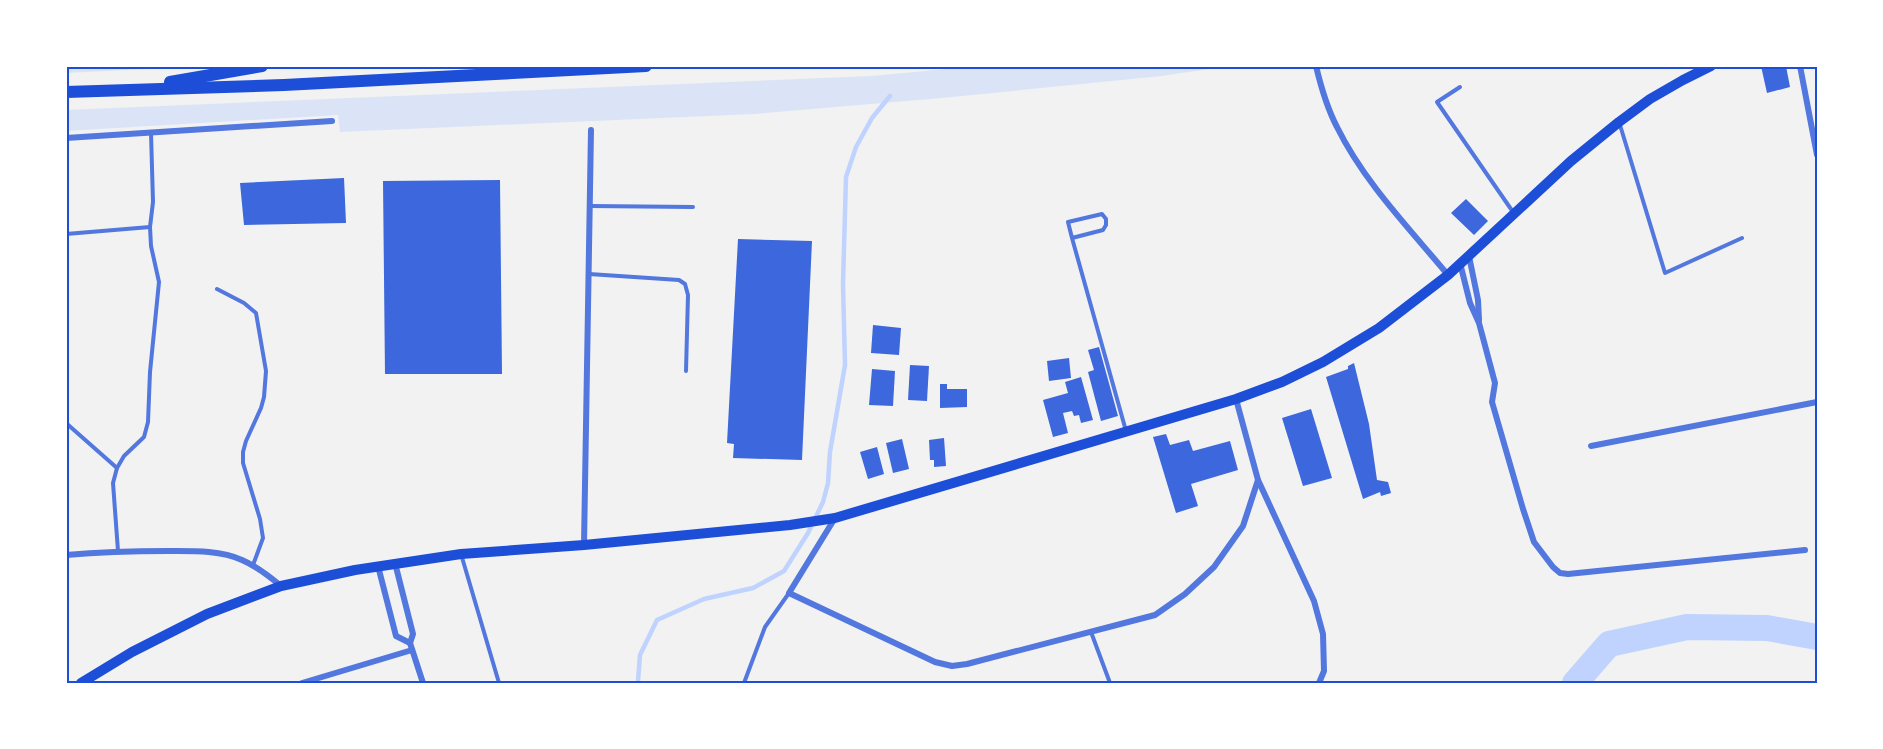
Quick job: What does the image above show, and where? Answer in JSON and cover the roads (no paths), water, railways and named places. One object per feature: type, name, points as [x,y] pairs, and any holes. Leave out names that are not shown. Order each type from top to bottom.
[{"type":"highway","points":[[128,89],[262,66]]},
{"type":"highway","points":[[66,92],[284,85],[646,66]]},
{"type":"main road","points":[[81,683],[132,652],[207,614],[281,586],[378,566],[461,554],[584,545],[830,519],[1236,399],[1282,382],[1351,346],[1379,328],[1448,275],[1571,161],[1619,122],[1658,94],[1711,66]]},
{"type":"street","points":[[1316,66],[1324,98],[1337,128],[1369,179],[1448,275]]},
{"type":"street","points":[[1800,66],[1817,155]]},
{"type":"street","points":[[66,138],[332,121]]},
{"type":"street","points":[[584,545],[591,130]]},
{"type":"street","points":[[1464,259],[1478,300],[1479,323]]},
{"type":"street","points":[[1464,259],[1470,303],[1479,323],[1495,383],[1492,402],[1523,509],[1534,542],[1560,573],[1805,550]]},
{"type":"street","points":[[1236,399],[1258,480],[1314,601],[1323,634],[1324,671],[1319,683]]},
{"type":"street","points":[[1591,446],[1817,402]]},
{"type":"street","points":[[830,519],[789,593],[935,662],[952,666],[1001,656],[1155,615],[1185,594],[1214,567],[1243,526],[1258,480]]},
{"type":"street","points":[[66,555],[118,551],[194,551],[223,554],[241,559],[281,586]]},
{"type":"street","points":[[395,563],[413,634],[411,646],[423,683]]},
{"type":"street","points":[[378,566],[396,636],[411,646]]},
{"type":"street","points":[[302,683],[411,646]]},
{"type":"lane","points":[[1460,87],[1437,102],[1513,213]]},
{"type":"lane","points":[[1619,122],[1665,273],[1742,238]]},
{"type":"lane","points":[[118,551],[113,483],[117,468],[124,456],[144,437],[148,422],[150,372],[159,282],[151,246],[150,227],[153,202],[152,132]]},
{"type":"lane","points":[[589,206],[693,207]]},
{"type":"lane","points":[[1072,238],[1103,230],[1107,225],[1106,219],[1102,214],[1068,222],[1072,238],[1127,432]]},
{"type":"lane","points":[[66,234],[150,227]]},
{"type":"lane","points":[[588,274],[678,280],[685,284],[688,295],[686,371]]},
{"type":"lane","points":[[217,289],[244,303],[256,313],[266,371],[261,408],[243,452],[243,463],[260,519],[263,538],[253,566]]},
{"type":"lane","points":[[66,423],[117,468]]},
{"type":"lane","points":[[461,554],[499,683]]},
{"type":"lane","points":[[744,683],[765,627],[789,593]]},
{"type":"lane","points":[[1091,631],[1110,683]]},
{"type":"waterway","points":[[639,683],[640,655],[657,620],[704,599],[753,588],[784,571],[808,533],[823,502],[828,483],[830,452],[845,365],[843,284],[846,177],[856,147],[872,118],[890,96]]},
{"type":"waterway","points":[[1575,683],[1609,644],[1687,627],[1767,628],[1817,637]]}]
